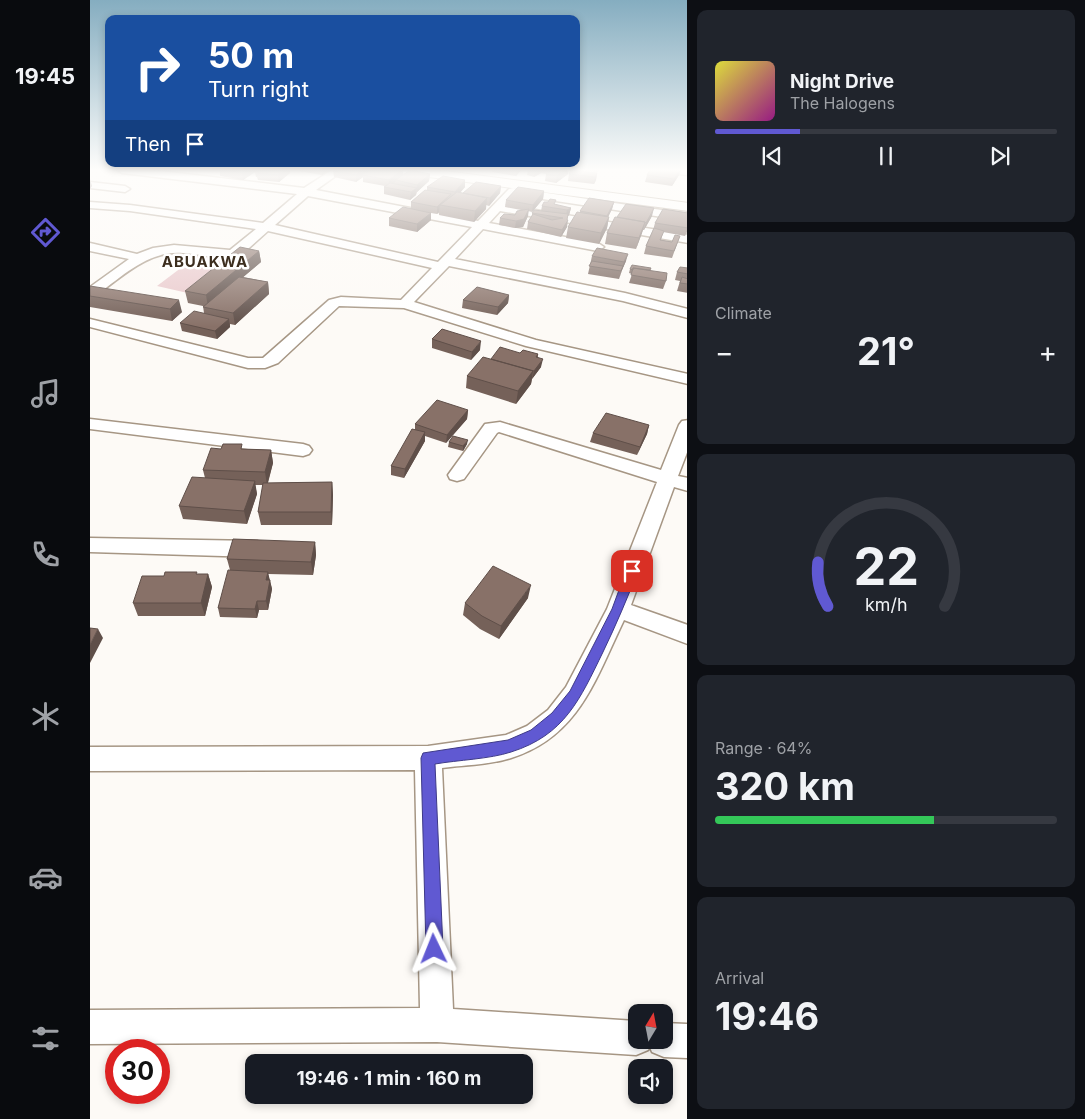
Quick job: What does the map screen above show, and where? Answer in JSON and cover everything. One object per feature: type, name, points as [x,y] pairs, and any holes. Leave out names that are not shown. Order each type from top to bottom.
[{"type":"street","points":[[232,222],[266,227],[442,264],[625,297],[687,314]]},
{"type":"street","points":[[90,293],[151,250],[165,248],[236,253],[271,222]]},
{"type":"street","points":[[465,222],[598,248]]},
{"type":"street","points":[[405,304],[483,222]]},
{"type":"street","points":[[585,222],[687,239]]},
{"type":"street","points":[[90,247],[139,258]]},
{"type":"street","points":[[90,323],[230,359],[258,364],[272,360],[338,302],[367,301],[405,304],[531,343],[687,380]]},
{"type":"street","points":[[90,424],[303,450]]},
{"type":"street","points":[[456,475],[491,428],[500,427],[677,482]]},
{"type":"street","points":[[90,759],[428,758],[509,747],[536,734],[556,718],[575,695],[618,609],[677,482],[687,429]]},
{"type":"street","points":[[90,545],[277,550]]},
{"type":"street","points":[[618,609],[687,635]]},
{"type":"street","points":[[428,758],[437,1025]]},
{"type":"street","points":[[90,1028],[437,1025],[628,1037]]},
{"type":"street","points":[[673,1040],[687,1041]]},
{"type":"shaded area","points":[[198,255],[230,263],[192,294],[157,286]]},
{"type":"building","points":[[529,222],[567,222],[562,230]]},
{"type":"building","points":[[571,222],[606,222],[601,233],[568,227]]},
{"type":"building","points":[[612,222],[645,222],[639,238],[607,233]]},
{"type":"building","points":[[687,222],[687,228],[655,223]]},
{"type":"building","points":[[654,228],[664,231],[660,240],[672,242],[675,235],[680,236],[674,251],[646,246]]},
{"type":"building","points":[[240,247],[259,251],[206,295],[185,291]]},
{"type":"building","points":[[597,248],[628,254],[624,262],[592,256]]},
{"type":"building","points":[[592,261],[623,266],[621,271],[589,266]]},
{"type":"building","points":[[632,265],[651,268],[650,270],[633,268],[633,270],[630,269]]},
{"type":"building","points":[[680,267],[687,268],[687,274],[677,272]]},
{"type":"building","points":[[633,268],[667,273],[666,281],[631,275]]},
{"type":"building","points":[[239,277],[268,282],[233,313],[203,307]]},
{"type":"building","points":[[682,277],[687,279],[687,284],[680,283]]},
{"type":"building","points":[[90,286],[179,300],[170,309],[90,296]]},
{"type":"building","points":[[477,287],[509,295],[498,307],[463,300]]},
{"type":"building","points":[[194,311],[229,319],[215,331],[180,323]]},
{"type":"building","points":[[442,329],[481,341],[472,352],[432,339]]},
{"type":"building","points":[[500,347],[520,353],[523,350],[538,354],[536,357],[543,359],[534,371],[491,359]]},
{"type":"building","points":[[483,357],[533,371],[518,391],[467,376]]},
{"type":"building","points":[[437,400],[468,410],[447,435],[415,424]]},
{"type":"building","points":[[606,413],[649,425],[640,447],[593,433]]},
{"type":"building","points":[[412,429],[425,432],[405,469],[391,466]]},
{"type":"building","points":[[453,436],[468,440],[463,446],[449,442]]},
{"type":"building","points":[[223,444],[242,444],[241,449],[271,450],[265,472],[203,470],[211,448],[221,449]]},
{"type":"building","points":[[192,477],[255,481],[244,511],[179,506]]},
{"type":"building","points":[[332,482],[331,512],[258,512],[263,483]]},
{"type":"building","points":[[233,539],[315,542],[311,562],[227,559]]},
{"type":"building","points":[[493,566],[531,585],[501,626],[482,616],[465,603]]},
{"type":"building","points":[[228,570],[268,572],[266,580],[270,580],[266,601],[257,601],[255,609],[218,608]]},
{"type":"building","points":[[165,572],[208,574],[201,603],[133,603],[142,576],[164,576]]},
{"type":"building","points":[[90,628],[98,629],[90,645]]},
{"type":"district","name":"ABUAKWA","points":[[205,261]]},
{"type":"route","points":[[434,949],[428,758],[509,747],[536,734],[556,718],[575,695],[618,609],[632,571]]}]
